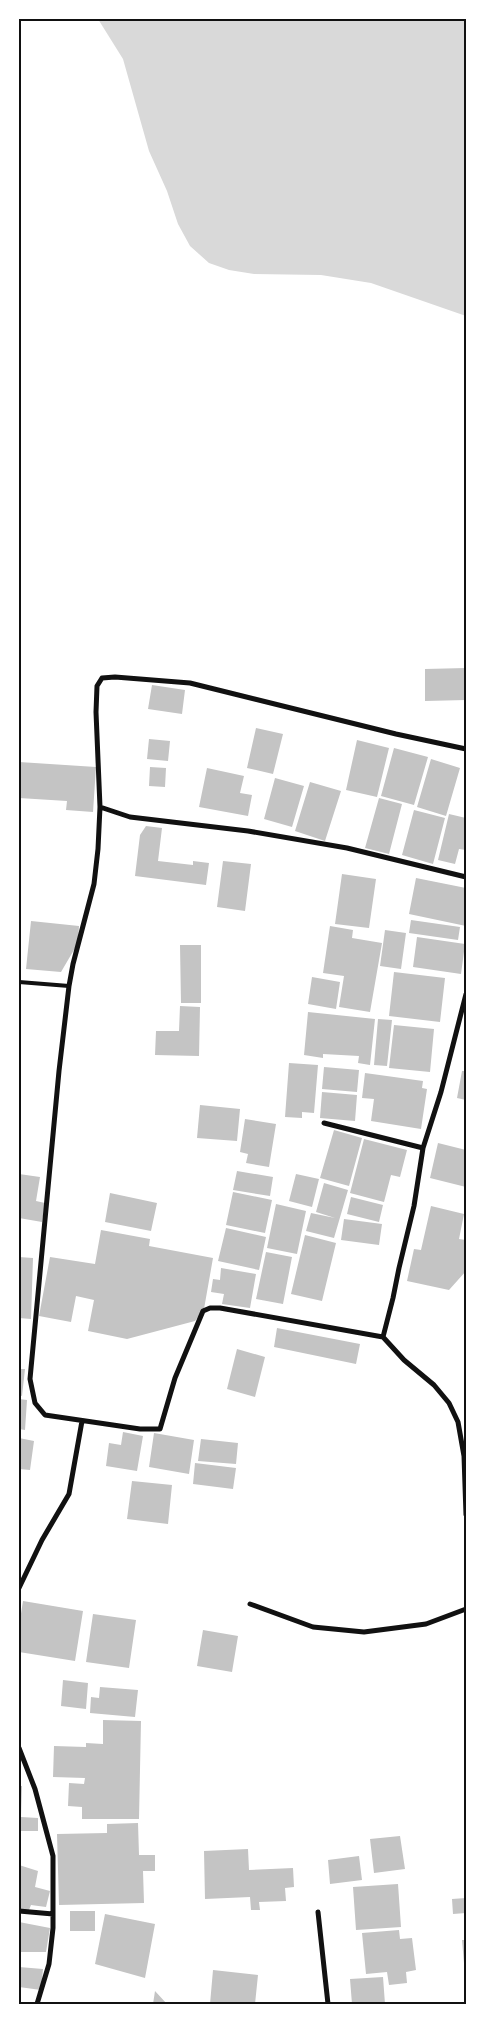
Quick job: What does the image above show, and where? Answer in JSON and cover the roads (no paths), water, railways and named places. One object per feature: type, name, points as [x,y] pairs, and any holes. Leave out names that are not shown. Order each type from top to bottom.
[{"type":"street","points":[[466,748],[396,734],[190,683],[115,677],[102,678],[97,686],[96,712],[100,807],[94,884],[69,986],[59,1071],[30,1379],[34,1403],[45,1415],[140,1429],[160,1429],[183,1356],[202,1311],[210,1308],[220,1308],[383,1337],[404,1360],[434,1384],[449,1403],[458,1422],[464,1456],[466,1515]]},
{"type":"street","points":[[100,807],[130,817],[248,830],[346,848],[466,877]]},
{"type":"street","points":[[383,1337],[414,1206],[423,1148],[441,1092],[466,994]]},
{"type":"street","points":[[324,1123],[423,1148]]},
{"type":"street","points":[[19,1588],[21,1579],[69,1494],[82,1421]]},
{"type":"street","points":[[250,1604],[313,1627],[364,1632],[426,1624],[466,1609]]},
{"type":"street","points":[[19,1748],[35,1789],[53,1856],[53,1914],[49,1964],[37,2004]]},
{"type":"street","points":[[19,1911],[53,1914]]},
{"type":"street","points":[[318,1912],[328,2004]]},
{"type":"lane","points":[[19,982],[69,986]]}]
